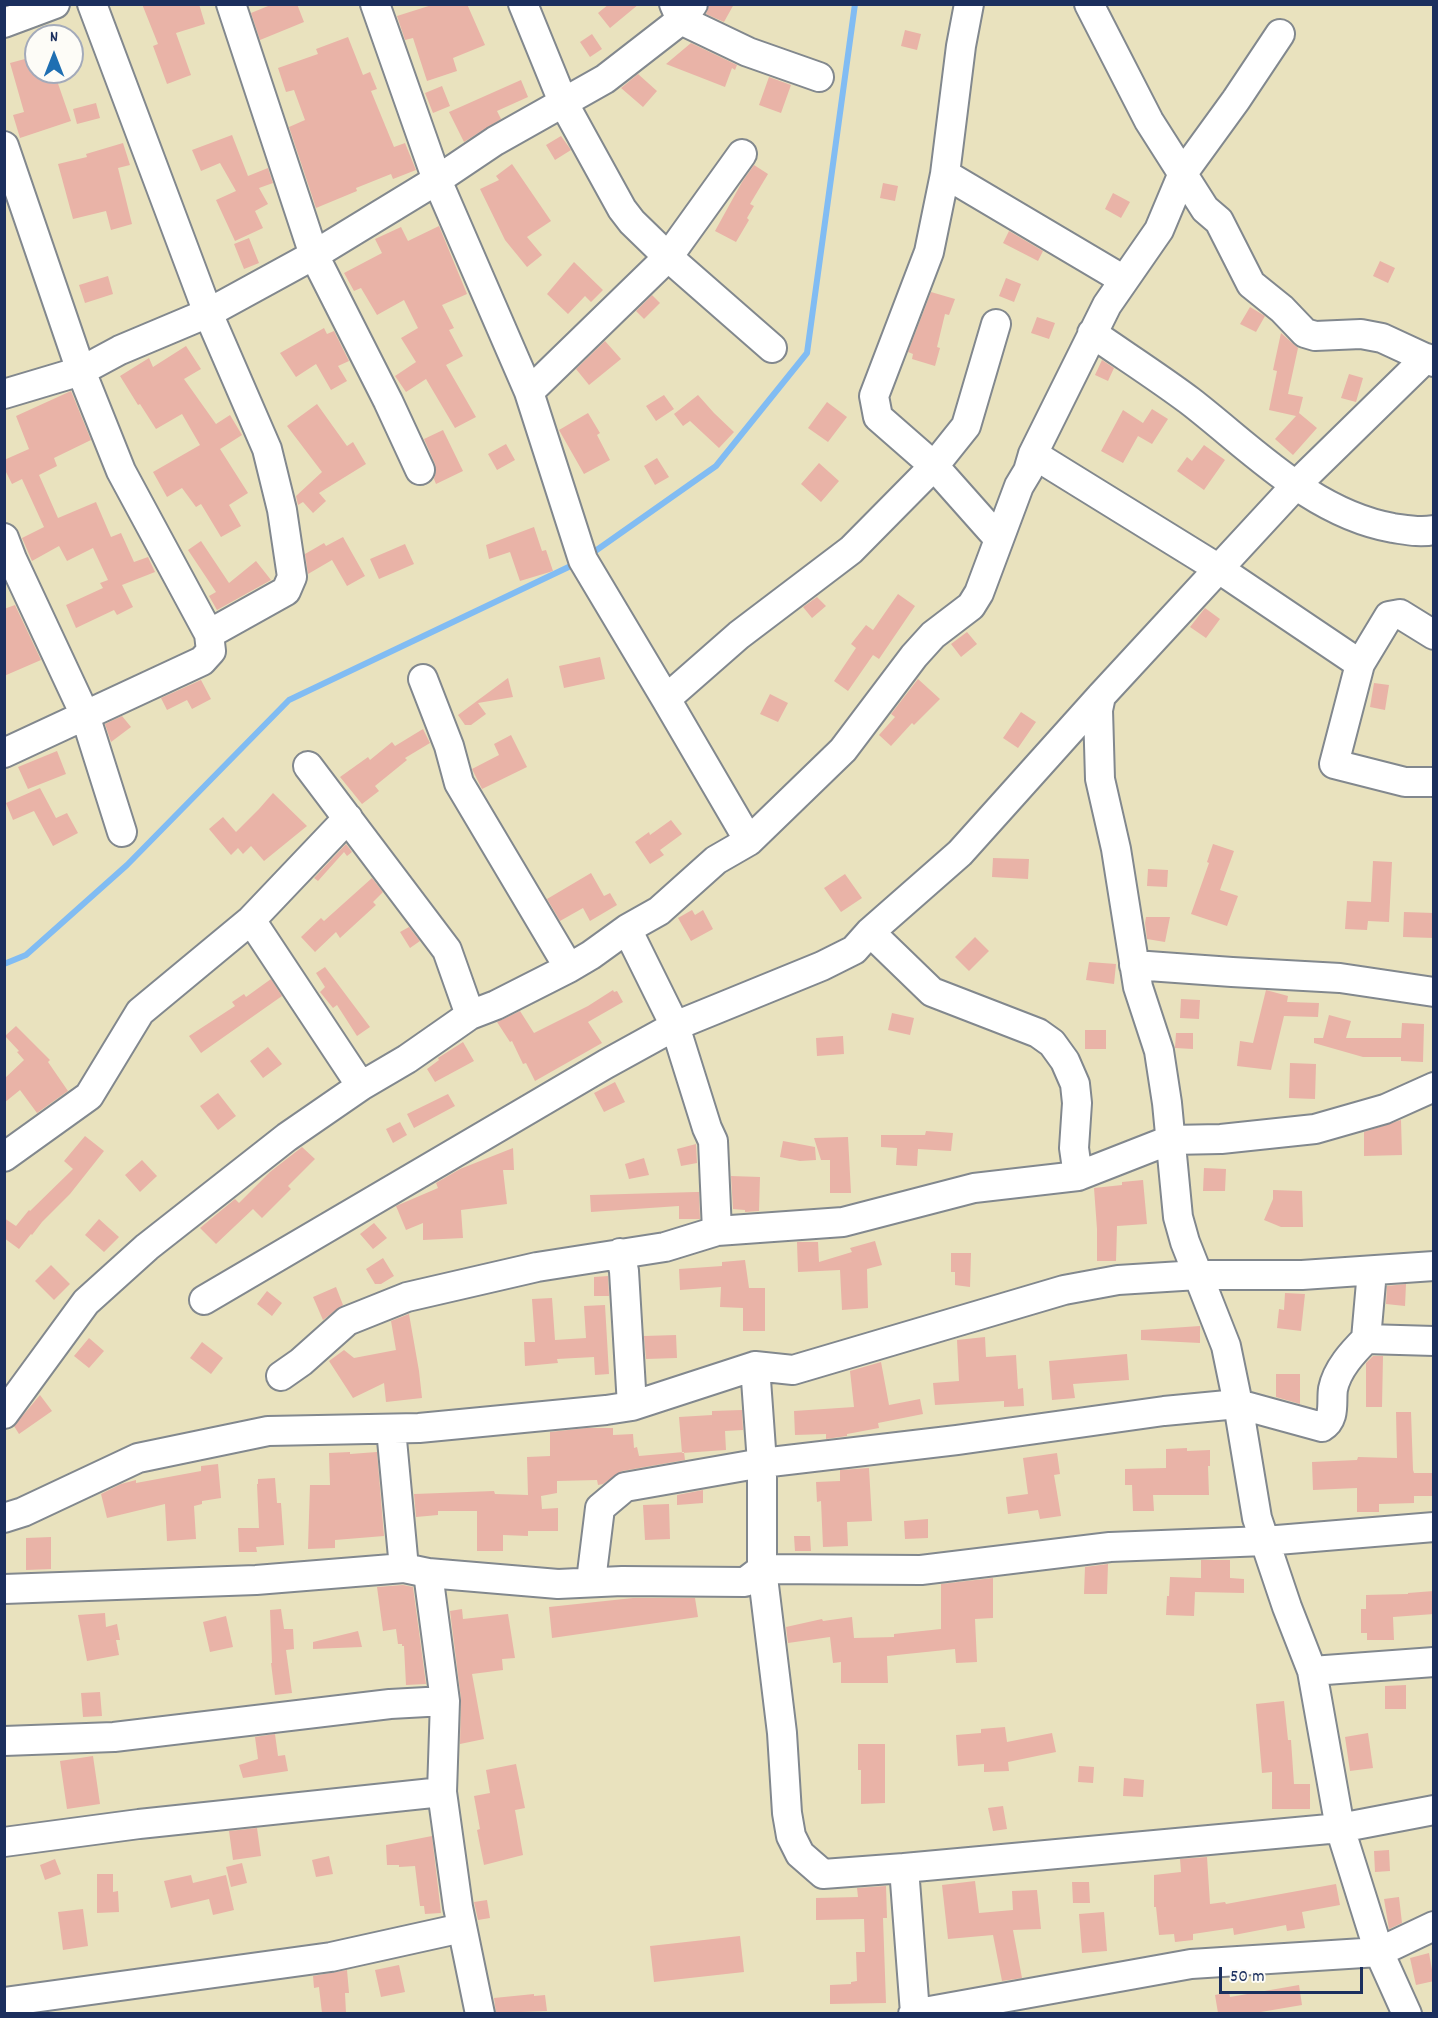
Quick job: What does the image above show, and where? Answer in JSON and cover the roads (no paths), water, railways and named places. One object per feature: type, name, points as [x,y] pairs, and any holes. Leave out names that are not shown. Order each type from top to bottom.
[{"type":"street","points":[[4,23],[55,4]]},
{"type":"street","points":[[92,4],[208,313],[267,449],[282,510],[292,577],[286,591],[208,634]]},
{"type":"street","points":[[231,4],[314,255],[388,401],[420,470]]},
{"type":"street","points":[[375,4],[437,180],[529,392],[583,560],[749,841]]},
{"type":"street","points":[[523,4],[563,102],[622,209],[668,257],[772,348]]},
{"type":"street","points":[[969,4],[961,46],[945,174],[929,252],[874,396],[878,417],[934,466],[998,538]]},
{"type":"street","points":[[204,1300],[606,1064],[675,1026],[822,966],[854,950],[870,932],[960,853],[1296,485],[1430,360],[1382,338],[1361,334],[1315,336],[1305,333],[1282,309],[1251,284],[1219,221],[1205,209],[1149,121],[1089,4]]},
{"type":"street","points":[[4,394],[81,370],[120,350],[208,313],[314,255],[437,180],[495,141],[605,79],[683,10],[748,52],[819,77]]},
{"type":"street","points":[[4,1414],[86,1302],[147,1247],[268,1151],[470,1015],[496,1005],[569,968],[669,904],[716,860],[749,841],[843,750],[914,656],[933,635],[971,606],[979,592],[1019,486],[1029,471],[1033,454],[1107,305],[1159,230],[1183,173],[1280,34]]},
{"type":"street","points":[[4,146],[81,370],[121,471],[208,634],[211,651],[202,661],[4,753]]},
{"type":"street","points":[[529,392],[668,257],[742,154]]},
{"type":"street","points":[[945,174],[1124,280]]},
{"type":"street","points":[[666,699],[739,635],[851,550],[934,466],[966,426],[996,324]]},
{"type":"street","points":[[1092,333],[1187,399],[1296,485],[1352,517],[1371,524],[1420,532],[1434,530]]},
{"type":"street","points":[[1033,454],[1219,569],[1360,664]]},
{"type":"street","points":[[4,538],[84,715],[122,832]]},
{"type":"street","points":[[1434,635],[1400,614],[1389,616],[1360,664],[1334,764],[1406,782],[1434,782]]},
{"type":"street","points":[[423,679],[449,746],[459,783],[569,968]]},
{"type":"street","points":[[1101,696],[1098,710],[1100,780],[1116,849],[1138,987],[1159,1052],[1178,1217],[1226,1346],[1257,1518],[1312,1671],[1340,1828],[1379,1952],[1407,2013]]},
{"type":"street","points":[[308,766],[447,950],[470,1015]]},
{"type":"street","points":[[4,1157],[89,1096],[140,1012],[251,920],[348,818]]},
{"type":"street","points":[[251,920],[362,1086]]},
{"type":"street","points":[[627,929],[675,1026],[713,1141],[717,1232]]},
{"type":"street","points":[[870,932],[932,992],[1038,1033],[1052,1042],[1065,1061],[1075,1084],[1077,1103],[1074,1148],[1078,1176]]},
{"type":"street","points":[[1134,964],[1340,978],[1434,992]]},
{"type":"street","points":[[282,1376],[347,1321],[406,1297],[537,1267],[664,1247],[717,1232],[843,1222],[974,1188],[1078,1176],[1170,1140],[1221,1139],[1315,1129],[1385,1109],[1434,1088]]},
{"type":"street","points":[[620,1253],[624,1271],[632,1406]]},
{"type":"street","points":[[4,1518],[23,1512],[138,1458],[268,1431],[419,1428],[632,1406],[755,1366],[793,1370],[1064,1290],[1118,1280],[1198,1275],[1302,1275],[1434,1266]]},
{"type":"street","points":[[591,1581],[600,1508],[625,1487],[762,1463],[957,1440],[1164,1411],[1238,1404],[1322,1427],[1331,1417],[1334,1387],[1348,1357],[1366,1339],[1372,1271]]},
{"type":"street","points":[[1366,1339],[1434,1341]]},
{"type":"street","points":[[755,1366],[762,1463],[762,1569],[782,1733],[787,1813],[791,1836],[800,1854],[823,1874],[1340,1828],[1434,1810]]},
{"type":"street","points":[[391,1429],[416,1571],[445,1701],[442,1792],[462,1928],[480,2013]]},
{"type":"street","points":[[4,1589],[256,1580],[416,1571],[558,1584],[591,1581],[745,1582],[762,1569],[921,1570],[1110,1547],[1265,1541],[1434,1527]]},
{"type":"street","points":[[1312,1671],[1434,1662]]},
{"type":"street","points":[[4,1741],[114,1737],[390,1704],[445,1701]]},
{"type":"street","points":[[4,1842],[139,1824],[442,1792]]},
{"type":"street","points":[[904,1868],[914,2013],[1191,1964],[1379,1952],[1434,1926]]},
{"type":"street","points":[[4,2002],[331,1957],[462,1928]]},
{"type":"waterway","points":[[591,554],[716,466],[807,353],[855,4]]},
{"type":"waterway","points":[[4,964],[26,955],[127,865],[289,700],[577,563]]}]
